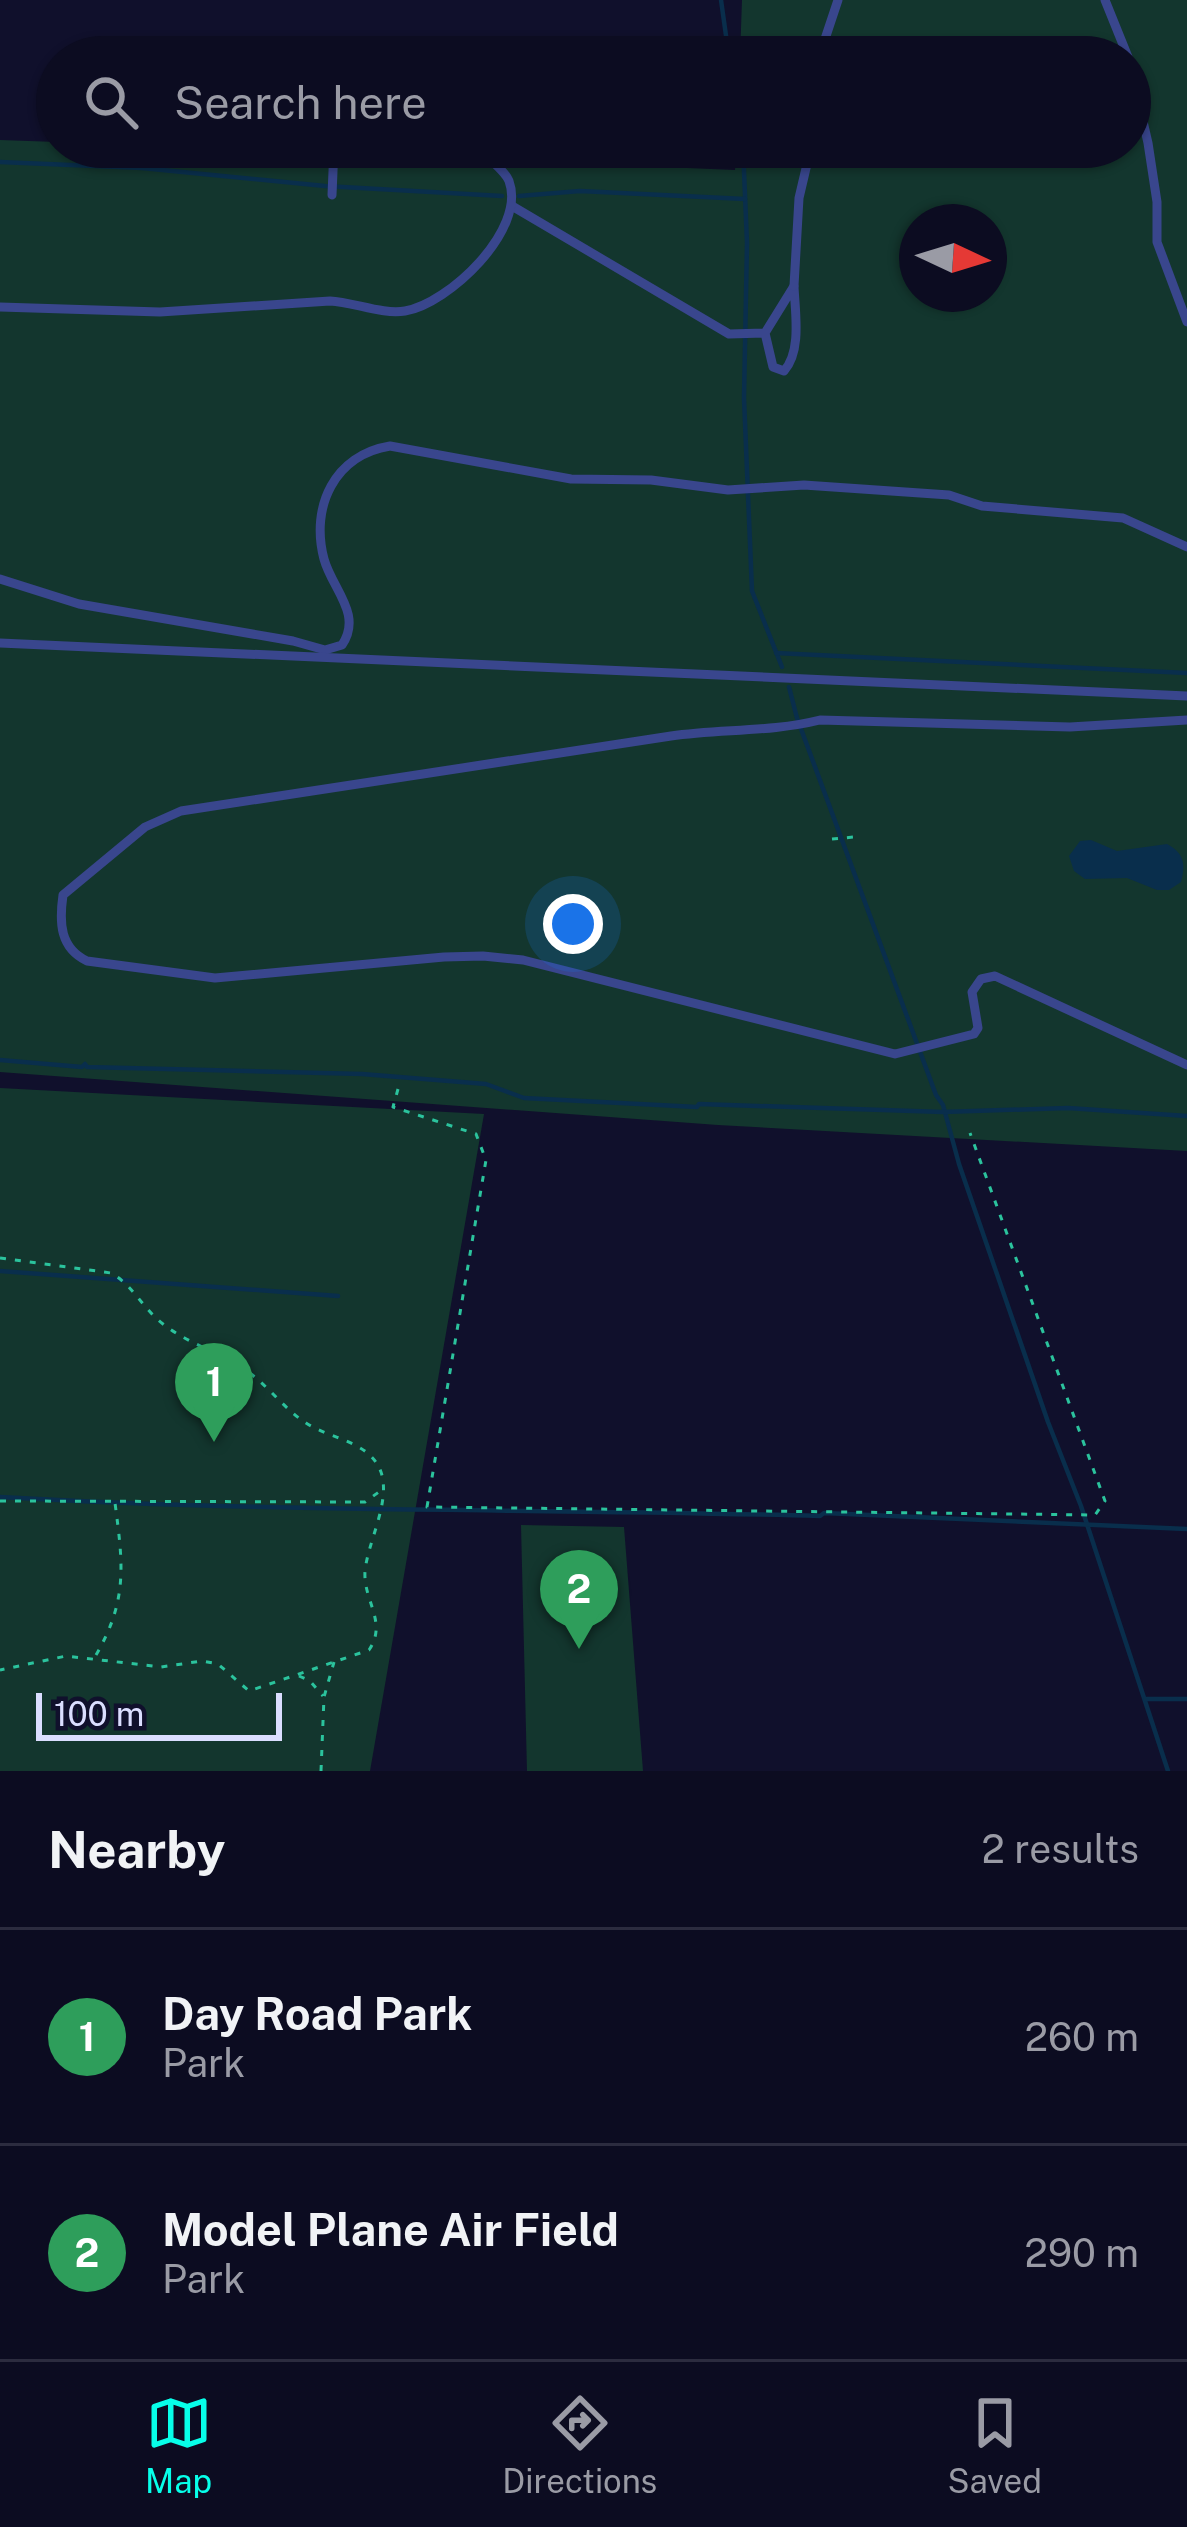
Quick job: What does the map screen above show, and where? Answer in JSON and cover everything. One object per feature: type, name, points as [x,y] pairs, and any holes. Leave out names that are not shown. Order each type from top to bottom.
[{"type":"lane","points":[[826,36],[838,0]]},
{"type":"lane","points":[[1105,0],[1119,36]]},
{"type":"lane","points":[[1151,163],[1157,242],[1187,322]]},
{"type":"lane","points":[[332,195],[333,168]]},
{"type":"lane","points":[[0,308],[160,312],[330,301],[400,312],[436,302],[473,270],[502,230],[512,206],[508,179],[497,168]]},
{"type":"lane","points":[[761,333],[773,367],[784,371],[791,364],[796,331],[799,198],[806,168]]},
{"type":"lane","points":[[512,206],[714,327],[761,333]]},
{"type":"lane","points":[[761,333],[794,286]]},
{"type":"lane","points":[[0,579],[79,604],[325,650],[342,645],[349,635],[348,608],[325,565],[320,512],[344,464],[366,450],[389,446],[571,479],[651,480],[732,489],[804,485],[949,495],[982,506],[1123,518],[1187,547]]},
{"type":"lane","points":[[0,643],[1187,696]]},
{"type":"lane","points":[[1187,720],[1070,727],[810,723],[724,729],[181,811],[145,826],[63,895],[61,928],[74,954],[87,961],[215,978],[444,957],[523,960],[895,1054],[974,1034],[978,1028],[972,992],[981,979],[995,976],[1187,1065]]},
{"type":"path","points":[[832,839],[854,836]]},
{"type":"path","points":[[398,1089],[393,1106],[476,1134],[486,1160],[427,1507],[1094,1515],[1105,1501],[970,1133]]},
{"type":"path","points":[[0,1258],[111,1273],[123,1280],[176,1334],[243,1368],[303,1422],[367,1451],[380,1470],[383,1489],[365,1574],[378,1624],[377,1638],[369,1649],[249,1691],[218,1664],[202,1661],[161,1667],[66,1657],[0,1670]]},
{"type":"path","points":[[0,1501],[365,1502],[383,1489]]},
{"type":"path","points":[[95,1657],[116,1622],[122,1560],[115,1501]]},
{"type":"path","points":[[321,1771],[325,1697],[335,1660]]},
{"type":"path","points":[[298,1675],[325,1697]]},
{"type":"green space","points":[[742,0],[1187,0],[1187,1151],[718,1125],[0,1072],[0,140],[36,141],[36,168],[1151,168],[1151,36],[741,36]]},
{"type":"green space","points":[[0,1088],[484,1114],[370,1771],[0,1771]]},
{"type":"green space","points":[[521,1525],[624,1527],[643,1771],[527,1771]]},
{"type":"water","points":[[1091,840],[1117,851],[1167,844],[1182,860],[1181,882],[1169,890],[1157,890],[1127,878],[1085,879],[1074,871],[1069,856],[1080,841]]},
{"type":"waterway","points":[[721,0],[726,36]]},
{"type":"waterway","points":[[0,162],[36,164]]},
{"type":"waterway","points":[[142,168],[325,186],[502,196]]},
{"type":"waterway","points":[[744,168],[744,398],[752,591],[782,667]]},
{"type":"waterway","points":[[519,196],[580,191],[745,199]]},
{"type":"waterway","points":[[776,653],[1187,673]]},
{"type":"waterway","points":[[789,687],[943,1105],[959,1164],[1081,1506],[1168,1771]]},
{"type":"waterway","points":[[0,1060],[82,1067],[362,1074],[486,1084],[524,1098],[697,1107],[943,1112],[1068,1108],[1187,1116]]},
{"type":"waterway","points":[[0,1271],[338,1296]]},
{"type":"waterway","points":[[0,1497],[308,1508],[824,1513],[1187,1529]]},
{"type":"waterway","points":[[1145,1699],[1187,1699]]},
{"type":"place","name":"Day Road Park","points":[[214,1442]]},
{"type":"place","name":"Model Plane Air Field","points":[[579,1649]]}]
